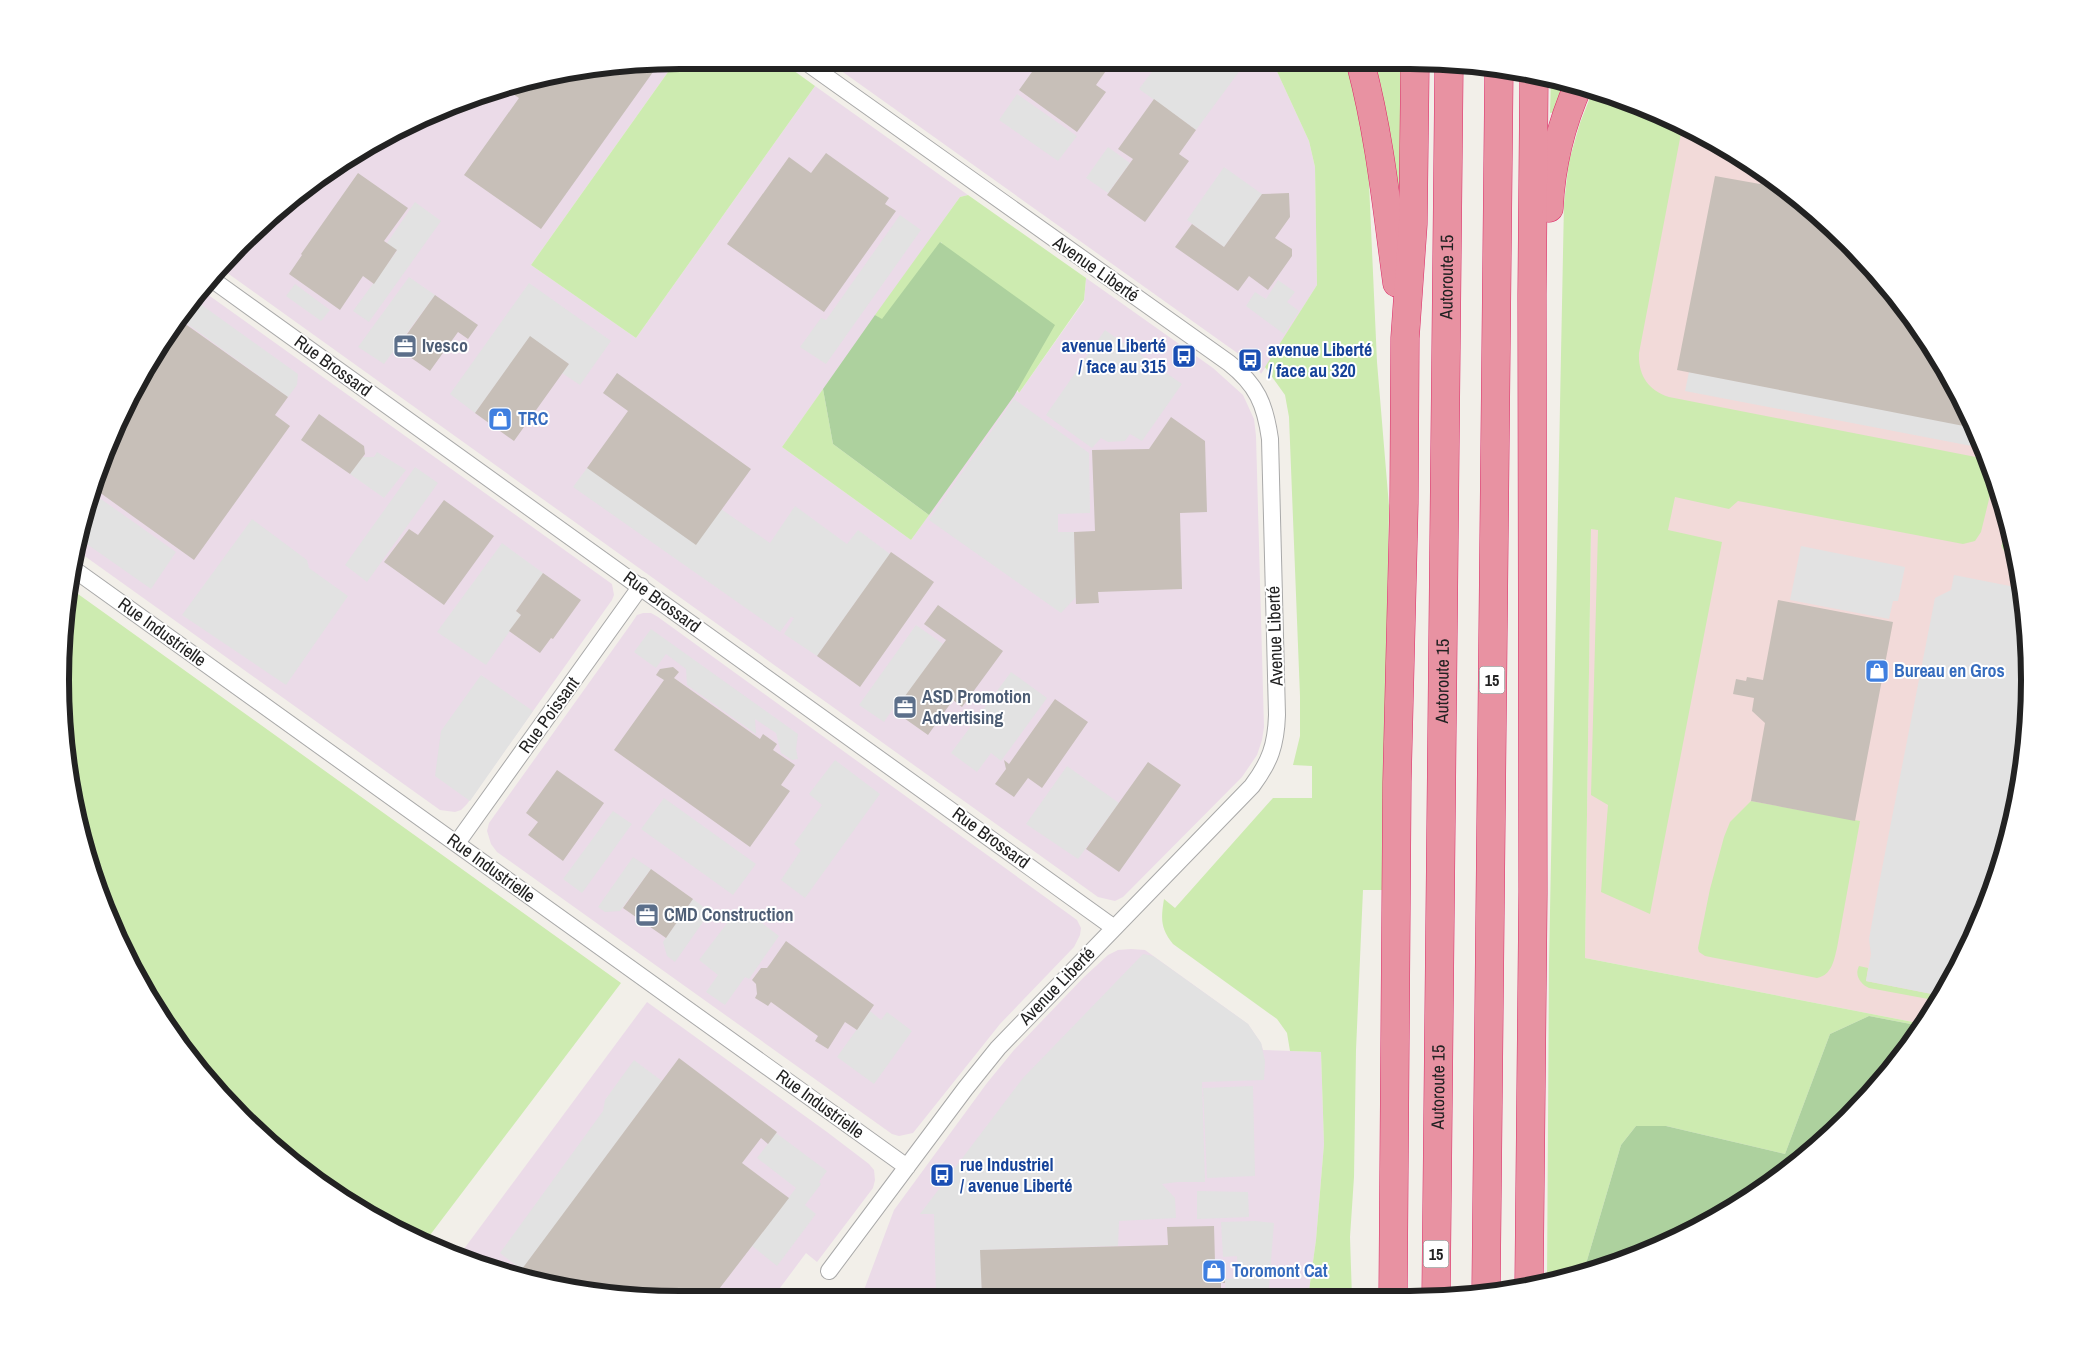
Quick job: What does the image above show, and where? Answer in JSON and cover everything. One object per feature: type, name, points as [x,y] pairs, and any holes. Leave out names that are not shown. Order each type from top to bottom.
[{"type":"highway","points":[[1362,69],[1371,104],[1378,145],[1405,338]]},
{"type":"highway","points":[[1393,1291],[1397,782],[1404,513],[1405,338],[1413,224],[1415,69]]},
{"type":"highway","name":"Autoroute 15","points":[[1436,1290],[1449,70]]},
{"type":"highway","name":"15","points":[[1486,1286],[1499,75]]},
{"type":"highway","points":[[1529,1280],[1534,81]]},
{"type":"highway","points":[[1532,564],[1551,180],[1561,131],[1576,92]]},
{"type":"street","name":"Avenue Liberté","points":[[816,69],[1229,364],[1248,381],[1261,400],[1270,438],[1277,715],[1274,743],[1264,770],[1252,786],[1113,927],[998,1048],[829,1271]]},
{"type":"street","name":"Rue Brossard","points":[[216,282],[1113,927]]},
{"type":"street","name":"Rue Industrielle","points":[[78,572],[907,1167]]},
{"type":"street","name":"Rue Poissant","points":[[457,843],[641,586]]},
{"type":"shaded area","points":[[670,69],[531,265],[636,338],[815,86],[968,195],[960,197],[782,447],[911,540],[1016,391],[1019,393],[1084,301],[1086,278],[1213,368],[1243,395],[1254,419],[1264,727],[1262,740],[1257,755],[1242,777],[1123,897],[1115,901],[1098,897],[225,272],[277,220],[340,172],[374,151],[446,115],[484,101],[561,80],[640,70]]},
{"type":"shaded area","points":[[839,69],[1276,69],[1309,141],[1315,167],[1317,285],[1261,374],[1256,366]]},
{"type":"shaded area","points":[[1154,69],[1241,69],[1196,130],[1139,89]]},
{"type":"shaded area","points":[[1017,94],[1077,136],[1058,161],[999,120]]},
{"type":"shaded area","points":[[1652,119],[1716,151],[1782,195],[1813,220],[1870,277],[1918,340],[1939,374],[1975,446],[1989,484],[2010,561],[2020,640],[2020,720],[2016,760],[2010,799],[2000,838],[1975,914],[1939,986],[1916,1023],[1585,958],[1591,529]]},
{"type":"shaded area","points":[[1108,147],[1130,163],[1108,193],[1086,178]]},
{"type":"shaded area","points":[[1224,167],[1262,194],[1224,247],[1187,220]]},
{"type":"shaded area","points":[[415,202],[441,221],[369,322],[353,311],[397,251],[387,243]]},
{"type":"shaded area","points":[[900,215],[921,230],[826,364],[800,347],[821,318],[826,320]]},
{"type":"shaded area","points":[[409,277],[435,295],[384,364],[358,347]]},
{"type":"shaded area","points":[[1278,280],[1295,292],[1287,302],[1299,311],[1284,334],[1246,306],[1255,292],[1266,299]]},
{"type":"shaded area","points":[[529,283],[611,341],[580,385],[562,373],[569,364],[530,337],[475,413],[450,394]]},
{"type":"shaded area","points":[[295,284],[330,310],[321,321],[286,296]]},
{"type":"shaded area","points":[[207,294],[612,584],[614,595],[612,600],[467,804],[461,810],[455,812],[440,810],[82,554],[101,484],[115,446],[132,410],[172,340]]},
{"type":"shaded area","points":[[199,303],[298,374],[297,385],[288,397],[185,322]]},
{"type":"shaded area","points":[[1105,330],[1182,384],[1142,441],[1130,434],[1125,441],[1108,442],[1101,438],[1092,448],[1046,415]]},
{"type":"shaded area","points":[[1689,372],[1965,425],[1975,447],[1685,391]]},
{"type":"shaded area","points":[[1014,399],[1089,453],[1090,513],[1058,514],[1058,532],[1074,532],[1076,597],[1061,613],[929,520]]},
{"type":"shaded area","points":[[377,452],[406,470],[384,498],[350,474],[362,457],[374,457]]},
{"type":"shaded area","points":[[415,467],[438,483],[367,582],[345,565]]},
{"type":"shaded area","points":[[587,468],[721,509],[770,543],[795,506],[847,544],[858,530],[890,554],[817,656],[784,634],[794,618],[791,617],[780,632],[573,487]]},
{"type":"shaded area","points":[[97,497],[176,552],[151,589],[85,543]]},
{"type":"shaded area","points":[[252,519],[307,560],[309,568],[348,596],[286,685],[182,615]]},
{"type":"shaded area","points":[[502,543],[543,573],[516,611],[521,615],[486,665],[437,632]]},
{"type":"shaded area","points":[[1801,546],[1905,567],[1898,601],[1893,601],[1889,619],[1790,600]]},
{"type":"shaded area","points":[[1954,575],[2014,587],[2020,640],[2020,720],[2010,799],[1989,876],[1975,914],[1934,994],[1866,981],[1871,954],[1869,939],[1878,889],[1935,598],[1951,590]]},
{"type":"shaded area","points":[[651,613],[658,617],[1077,920],[1081,928],[1074,947],[1000,1024],[913,1133],[899,1136],[892,1134],[497,852],[491,844],[487,831],[489,823],[637,615]]},
{"type":"shaded area","points":[[916,625],[943,644],[897,708],[894,707],[884,722],[859,705]]},
{"type":"shaded area","points":[[651,629],[798,734],[796,749],[798,759],[792,760],[781,753],[776,733],[755,719],[756,734],[687,685],[686,669],[666,654],[656,668],[634,652]]},
{"type":"shaded area","points":[[1011,672],[1047,698],[1001,761],[991,753],[977,772],[951,753]]},
{"type":"shaded area","points":[[481,675],[533,711],[470,801],[435,776],[441,731]]},
{"type":"shaded area","points":[[835,760],[880,794],[805,898],[781,880],[801,850],[794,844],[822,805],[809,794]]},
{"type":"shaded area","points":[[1067,766],[1119,803],[1078,859],[1026,824]]},
{"type":"shaded area","points":[[664,798],[756,864],[733,895],[641,829]]},
{"type":"shaded area","points":[[613,811],[632,824],[582,893],[563,879]]},
{"type":"shaded area","points":[[633,857],[651,869],[620,911],[605,912],[598,907]]},
{"type":"shaded area","points":[[693,899],[710,912],[675,962],[667,956],[663,942]]},
{"type":"shaded area","points":[[740,906],[779,936],[749,979],[745,977],[725,1005],[706,992],[718,975],[699,960]]},
{"type":"shaded area","points":[[1118,950],[1145,950],[1248,1024],[1261,1043],[1263,1050],[1321,1052],[1324,1144],[1316,1240],[1309,1291],[863,1291],[894,1210],[987,1083],[1014,1050],[1084,977],[1108,955]]},
{"type":"shaded area","points":[[1143,954],[1153,956],[1248,1024],[1261,1043],[1265,1061],[1264,1080],[1202,1082],[1205,1182],[1162,1184],[1175,1198],[1176,1218],[1119,1221],[1118,1246],[981,1250],[982,1291],[936,1291],[934,1214],[920,1214],[1023,1078]]},
{"type":"shaded area","points":[[647,1002],[827,1132],[869,1164],[874,1170],[875,1180],[873,1188],[817,1262],[806,1253],[778,1291],[640,1290],[600,1286],[561,1280],[484,1259],[462,1251]]},
{"type":"shaded area","points":[[870,1011],[881,1020],[887,1012],[912,1031],[874,1084],[837,1057]]},
{"type":"shaded area","points":[[634,1060],[662,1081],[522,1270],[500,1253],[603,1111],[605,1100]]},
{"type":"shaded area","points":[[1253,1086],[1255,1176],[1207,1178],[1203,1088]]},
{"type":"shaded area","points":[[776,1133],[827,1171],[819,1182],[821,1184],[805,1205],[816,1214],[777,1266],[752,1246],[796,1188],[757,1158]]},
{"type":"shaded area","points":[[1197,1191],[1248,1192],[1249,1217],[1197,1219]]},
{"type":"shaded area","points":[[1255,1221],[1274,1223],[1269,1291],[1226,1291],[1225,1279],[1238,1278],[1237,1256],[1223,1257],[1221,1222]]},
{"type":"green space","points":[[670,69],[792,69],[815,86],[636,338],[531,265]]},
{"type":"green space","points":[[1276,69],[1348,69],[1360,109],[1368,161],[1377,362],[1389,506],[1382,890],[1363,890],[1356,1050],[1354,1177],[1350,1237],[1352,1291],[1309,1291],[1316,1240],[1324,1144],[1321,1052],[1290,1051],[1287,1033],[1277,1019],[1173,944],[1162,923],[1164,899],[1175,908],[1273,798],[1312,798],[1312,766],[1293,765],[1300,736],[1300,696],[1289,417],[1285,395],[1265,367],[1317,285],[1315,167],[1309,141]]},
{"type":"green space","points":[[1372,69],[1401,69],[1400,209]]},
{"type":"green space","points":[[1551,86],[1567,90],[1557,112],[1550,113]]},
{"type":"green space","points":[[1590,96],[1644,115],[1681,133],[1639,353],[1640,368],[1650,386],[1669,397],[1979,458],[1991,491],[1981,532],[1975,541],[1963,544],[1738,501],[1729,509],[1675,497],[1668,530],[1722,542],[1650,914],[1601,892],[1608,805],[1591,795],[1598,530],[1591,529],[1585,958],[1916,1023],[1915,1025],[1869,1016],[1830,1034],[1785,1154],[1666,1126],[1636,1126],[1621,1145],[1586,1265],[1547,1275],[1549,962],[1564,203],[1569,161],[1580,123]]},
{"type":"green space","points":[[968,195],[1086,278],[1084,300],[1019,393],[941,242],[882,320],[875,315],[960,197]]},
{"type":"green space","points":[[940,242],[1055,325],[1014,396],[929,515],[833,444],[823,389],[875,315],[882,319]]},
{"type":"green space","points":[[823,389],[833,444],[929,515],[911,540],[782,447]]},
{"type":"green space","points":[[2002,540],[2005,540],[2008,552],[2004,551]]},
{"type":"green space","points":[[75,592],[621,983],[429,1237],[374,1209],[340,1188],[277,1140],[220,1083],[172,1020],[151,986],[115,914],[90,838],[80,799],[74,760],[69,680],[70,640]]},
{"type":"green space","points":[[1751,801],[1860,821],[1836,953],[1832,966],[1826,974],[1817,978],[1705,956],[1699,952],[1698,948],[1710,889],[1724,837],[1730,822]]},
{"type":"green space","points":[[1859,966],[1868,968],[1866,981],[1934,994],[1931,999],[1869,988],[1859,979]]},
{"type":"green space","points":[[1869,1016],[1915,1025],[1870,1083],[1813,1140],[1782,1165],[1716,1209],[1680,1228],[1644,1245],[1586,1265],[1621,1145],[1636,1126],[1666,1126],[1785,1154],[1830,1034]]},
{"type":"building","points":[[1034,69],[1107,69],[1096,85],[1106,92],[1077,132],[1019,90]]},
{"type":"building","points":[[655,70],[541,229],[464,175],[519,98],[512,93],[561,80],[600,74]]},
{"type":"building","points":[[1154,99],[1196,130],[1179,154],[1189,161],[1145,222],[1107,195],[1133,159],[1118,149]]},
{"type":"building","points":[[826,153],[889,198],[885,204],[896,211],[824,312],[727,244],[789,157],[811,173]]},
{"type":"building","points":[[358,173],[408,208],[384,241],[397,250],[374,284],[363,276],[340,310],[289,274]]},
{"type":"building","points":[[1715,176],[1760,184],[1760,180],[1813,220],[1870,277],[1918,340],[1939,374],[1966,426],[1677,370]]},
{"type":"building","points":[[1289,193],[1290,217],[1275,238],[1292,249],[1292,256],[1268,290],[1249,276],[1238,291],[1175,247],[1192,224],[1224,247],[1262,194]]},
{"type":"building","points":[[435,295],[478,325],[468,339],[458,332],[430,371],[397,348]]},
{"type":"building","points":[[184,323],[288,397],[275,415],[290,426],[194,560],[99,492],[115,446],[132,410],[151,374]]},
{"type":"building","points":[[530,336],[569,364],[514,441],[475,413]]},
{"type":"building","points":[[617,373],[751,469],[696,545],[587,468],[628,411],[603,393]]},
{"type":"building","points":[[319,414],[364,446],[365,454],[350,474],[301,440]]},
{"type":"building","points":[[1171,417],[1205,441],[1207,512],[1180,513],[1182,589],[1098,592],[1099,603],[1076,604],[1074,532],[1095,531],[1092,450],[1149,449]]},
{"type":"building","points":[[444,500],[494,536],[444,605],[384,562],[409,529],[418,535]]},
{"type":"building","points":[[891,552],[934,582],[860,687],[817,656]]},
{"type":"building","points":[[543,573],[581,600],[553,639],[551,638],[540,653],[509,631],[521,615],[516,611]]},
{"type":"building","points":[[1778,600],[1893,622],[1855,821],[1751,801],[1765,723],[1752,711],[1754,698],[1733,694],[1736,679],[1746,681],[1747,677],[1763,680]]},
{"type":"building","points":[[938,605],[1003,651],[962,707],[953,700],[928,735],[894,711],[946,640],[924,624]]},
{"type":"building","points":[[673,667],[679,672],[674,678],[760,739],[763,734],[777,744],[773,750],[795,765],[781,785],[790,791],[750,847],[614,750],[664,680],[656,675],[660,669]]},
{"type":"building","points":[[1055,699],[1088,722],[1042,788],[1028,778],[1014,797],[995,784],[1006,769],[1004,760],[1009,764]]},
{"type":"building","points":[[1148,762],[1181,785],[1119,872],[1086,849]]},
{"type":"building","points":[[557,770],[604,803],[563,861],[528,835],[538,822],[526,813]]},
{"type":"building","points":[[651,869],[693,899],[666,938],[623,908]]},
{"type":"building","points":[[786,941],[874,1005],[857,1030],[845,1022],[828,1049],[815,1041],[818,1036],[771,1002],[768,1006],[755,998],[757,994],[756,984],[752,980],[761,968],[767,968]]},
{"type":"building","points":[[679,1058],[777,1132],[768,1144],[761,1138],[742,1163],[789,1198],[718,1291],[640,1290],[600,1286],[561,1280],[521,1270]]},
{"type":"building","points":[[1214,1226],[1215,1262],[1225,1262],[1225,1283],[1221,1283],[1221,1291],[982,1291],[980,1250],[1168,1245],[1167,1227]]},
{"type":"place","name":"Ivesco","points":[[405,346]]},
{"type":"place","name":"avenue Liberté / face au 315","points":[[1184,356]]},
{"type":"place","name":"avenue Liberté / face au 320","points":[[1250,360]]},
{"type":"place","name":"TRC","points":[[500,419]]},
{"type":"place","name":"Bureau en Gros","points":[[1877,671]]},
{"type":"place","name":"ASD Promotion Advertising","points":[[905,707]]},
{"type":"place","name":"CMD Construction","points":[[647,915]]},
{"type":"place","name":"rue Industriel / avenue Liberté","points":[[942,1175]]},
{"type":"place","name":"Toromont Cat","points":[[1214,1271]]}]
